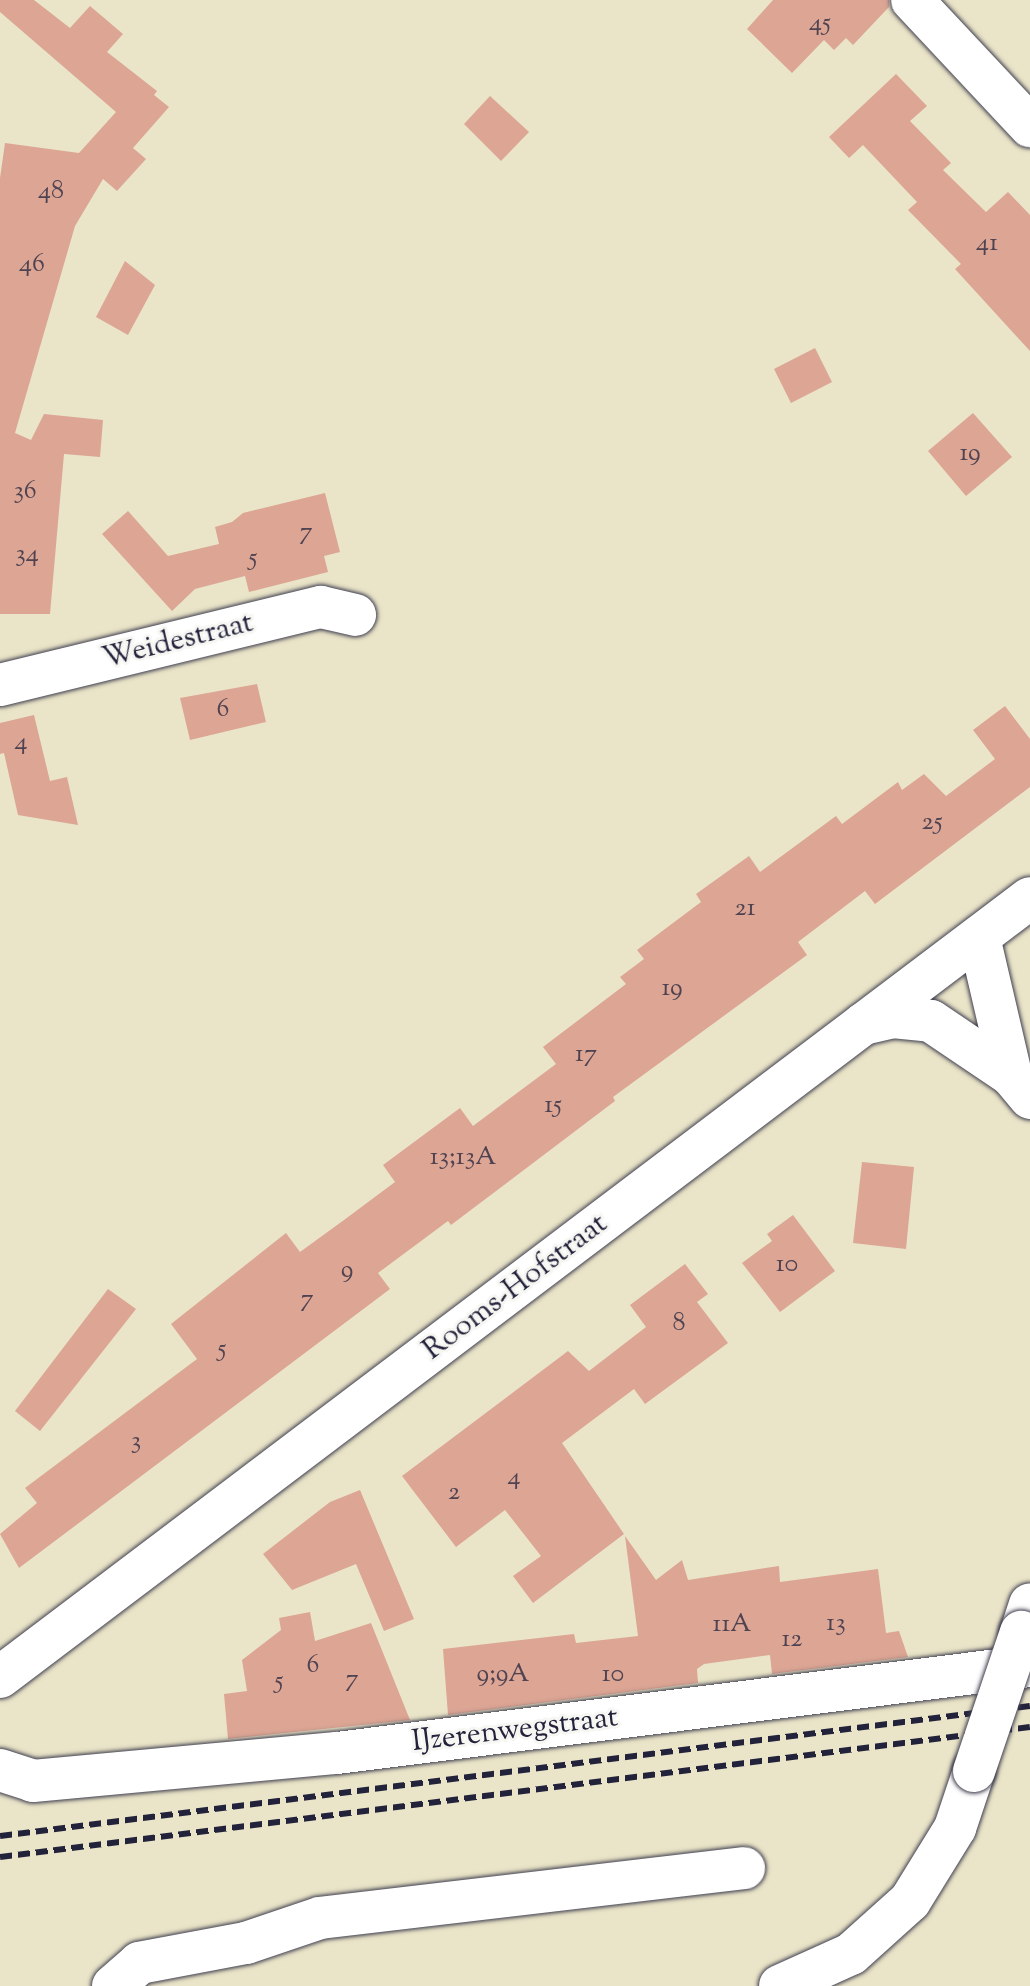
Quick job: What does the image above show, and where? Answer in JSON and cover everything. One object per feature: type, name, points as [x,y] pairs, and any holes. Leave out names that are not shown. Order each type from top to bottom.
[{"type":"street","points":[[912,0],[1030,126]]},
{"type":"street","name":"Weidestraat","points":[[0,685],[321,607],[355,615]]},
{"type":"street","name":"Rooms-Hofstraat","points":[[0,1677],[1030,898]]},
{"type":"street","points":[[979,937],[1021,1086]]},
{"type":"street","points":[[863,1024],[893,1017],[931,1021],[1021,1086]]},
{"type":"street","points":[[780,1986],[851,1954],[910,1901],[955,1828],[1027,1634]]},
{"type":"street","name":"IJzerenwegstraat","points":[[0,1770],[33,1781],[321,1754],[1027,1634]]},
{"type":"street","points":[[113,1986],[139,1963],[246,1943],[320,1918],[744,1868]]},
{"type":"building","points":[[0,0],[34,0],[70,28],[90,6],[123,34],[107,52],[157,91],[154,95],[169,107],[133,148],[146,159],[117,191],[103,179],[75,226],[15,433],[31,440],[44,414],[103,420],[100,457],[64,454],[50,614],[0,614],[0,178],[5,143],[79,153],[116,112],[0,12]]},
{"type":"building","points":[[773,0],[889,0],[889,7],[853,45],[846,38],[834,50],[824,40],[792,73],[747,29]]},
{"type":"building","points":[[896,74],[927,106],[910,121],[951,163],[943,170],[986,212],[1008,192],[1030,215],[1030,351],[955,269],[961,264],[908,210],[917,202],[863,145],[849,158],[829,137]]},
{"type":"building","points":[[490,96],[529,132],[501,161],[464,124]]},
{"type":"building","points":[[125,261],[155,285],[128,335],[96,317]]},
{"type":"building","points":[[815,348],[832,382],[791,403],[774,369]]},
{"type":"building","points":[[973,413],[1012,457],[966,496],[928,451]]},
{"type":"building","points":[[325,493],[340,552],[324,556],[328,572],[249,592],[245,576],[195,589],[172,611],[102,534],[128,511],[168,556],[219,544],[215,527],[232,522],[243,513]]},
{"type":"building","points":[[257,684],[266,722],[190,740],[180,698]]},
{"type":"building","points":[[1005,706],[1030,739],[1030,787],[875,904],[865,891],[798,942],[807,955],[613,1097],[615,1101],[451,1225],[448,1221],[378,1273],[390,1289],[19,1568],[0,1534],[37,1503],[25,1488],[197,1359],[171,1324],[286,1233],[300,1252],[395,1182],[383,1165],[460,1108],[473,1126],[556,1064],[543,1047],[626,984],[620,977],[644,959],[637,950],[701,902],[696,894],[749,856],[760,872],[836,816],[842,824],[898,782],[902,790],[924,774],[946,796],[995,759],[973,730]]},
{"type":"building","points":[[34,715],[50,781],[67,777],[78,825],[18,815],[4,753],[0,754],[0,723]]},
{"type":"building","points":[[862,1162],[914,1167],[906,1249],[853,1243]]},
{"type":"building","points":[[793,1215],[835,1271],[780,1312],[742,1263],[772,1241],[767,1234]]},
{"type":"building","points":[[685,1264],[708,1294],[697,1302],[728,1343],[645,1404],[634,1389],[562,1443],[624,1534],[533,1603],[513,1576],[541,1556],[505,1510],[456,1547],[402,1476],[568,1351],[589,1371],[646,1327],[630,1305]]},
{"type":"building","points":[[108,1289],[136,1309],[40,1431],[15,1411]]},
{"type":"building","points":[[360,1490],[414,1619],[384,1631],[356,1564],[292,1590],[263,1554],[330,1502]]},
{"type":"building","points":[[625,1536],[656,1580],[682,1560],[688,1580],[779,1566],[780,1582],[878,1569],[886,1633],[899,1631],[908,1657],[772,1674],[770,1655],[704,1664],[697,1669],[698,1683],[448,1715],[443,1649],[574,1634],[576,1643],[638,1636]]},
{"type":"building","points":[[310,1612],[315,1641],[371,1623],[410,1720],[228,1739],[224,1694],[247,1691],[242,1660],[281,1630],[279,1618]]},
{"type":"railway","points":[[0,1836],[1030,1706]]},
{"type":"railway","points":[[0,1857],[1030,1727]]}]
